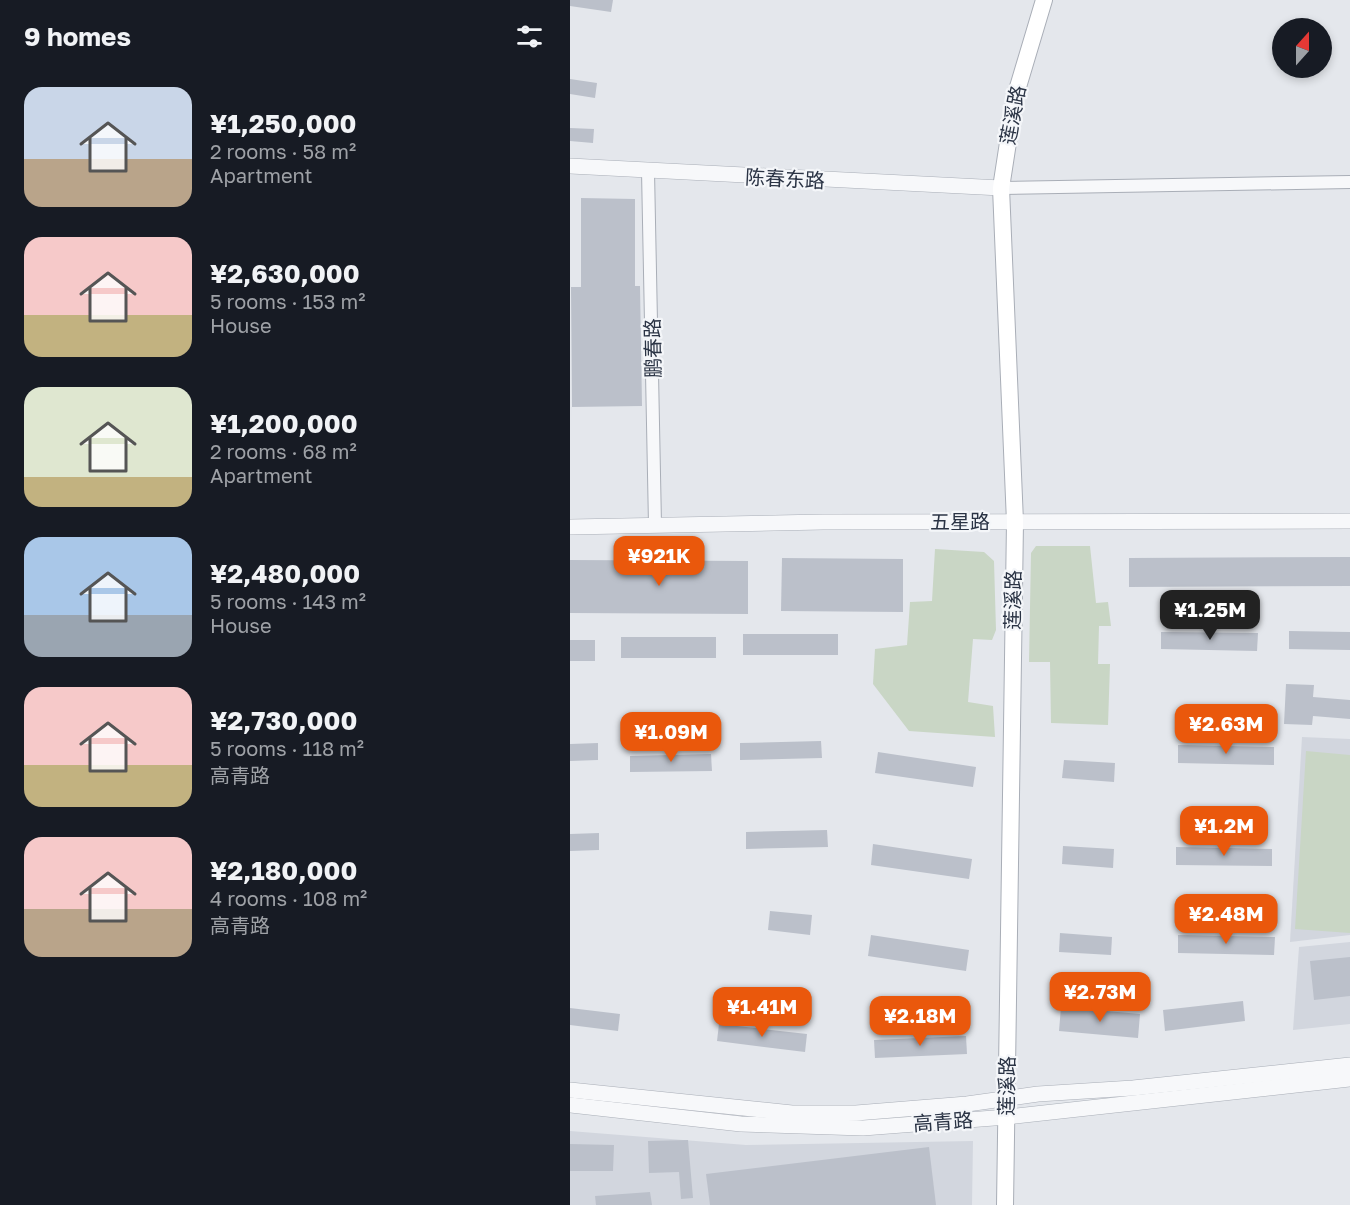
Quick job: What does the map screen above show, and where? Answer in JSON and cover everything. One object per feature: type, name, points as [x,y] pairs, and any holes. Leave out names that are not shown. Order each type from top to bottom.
[{"type":"main road","name":"莲溪路","points":[[1005,1205],[1015,522],[1001,188],[1015,97],[1044,0]]},
{"type":"street","name":"陈春东路","points":[[570,166],[1001,188]]},
{"type":"street","name":"鹏春路","points":[[648,171],[655,525]]},
{"type":"street","points":[[1001,188],[1350,182]]},
{"type":"street","name":"五星路","points":[[570,527],[1350,521]]},
{"type":"street","name":"高青路","points":[[570,1090],[792,1113],[856,1113],[1350,1065]]},
{"type":"street","name":"高青路","points":[[570,1105],[741,1124],[863,1128],[1007,1117],[1350,1079]]},
{"type":"shaded area","points":[[1302,737],[1350,739],[1350,935],[1290,942]]},
{"type":"shaded area","points":[[1350,942],[1350,1024],[1293,1030],[1299,947]]},
{"type":"shaded area","points":[[570,1131],[746,1145],[973,1141],[972,1205],[570,1205]]},
{"type":"green space","points":[[1036,546],[1090,546],[1096,603],[1108,602],[1111,626],[1099,626],[1098,664],[1110,664],[1108,725],[1051,723],[1050,662],[1029,662],[1031,553]]},
{"type":"green space","points":[[935,549],[984,552],[994,561],[996,630],[992,640],[973,639],[968,702],[993,706],[995,737],[909,731],[873,684],[875,649],[907,645],[910,602],[932,601]]},
{"type":"green space","points":[[1306,751],[1350,755],[1350,933],[1295,929]]},
{"type":"building","points":[[570,0],[613,0],[611,12],[570,6]]},
{"type":"building","points":[[570,79],[597,83],[595,98],[570,94]]},
{"type":"building","points":[[570,128],[594,129],[593,143],[570,141]]},
{"type":"building","points":[[581,198],[635,199],[635,286],[640,286],[642,406],[572,407],[571,287],[581,287]]},
{"type":"building","points":[[1350,557],[1350,586],[1129,587],[1129,558]]},
{"type":"building","points":[[782,558],[903,559],[903,612],[781,611]]},
{"type":"building","points":[[570,560],[748,561],[748,614],[570,613]]},
{"type":"building","points":[[1289,631],[1350,632],[1350,650],[1289,649]]},
{"type":"building","points":[[1161,632],[1258,633],[1257,651],[1161,649]]},
{"type":"building","points":[[743,634],[838,634],[838,655],[743,655]]},
{"type":"building","points":[[621,637],[716,637],[716,658],[621,658]]},
{"type":"building","points":[[570,640],[595,640],[595,661],[570,661]]},
{"type":"building","points":[[1286,684],[1314,685],[1313,697],[1350,700],[1350,719],[1313,716],[1312,725],[1284,724]]},
{"type":"building","points":[[821,741],[822,758],[740,760],[740,743]]},
{"type":"building","points":[[598,743],[598,760],[570,761],[570,744]]},
{"type":"building","points":[[1178,745],[1274,747],[1274,765],[1178,763]]},
{"type":"building","points":[[878,752],[976,767],[973,787],[875,773]]},
{"type":"building","points":[[711,754],[712,771],[630,772],[630,756]]},
{"type":"building","points":[[1064,760],[1115,763],[1114,782],[1062,778]]},
{"type":"building","points":[[827,830],[828,847],[746,849],[746,832]]},
{"type":"building","points":[[599,833],[599,850],[570,851],[570,834]]},
{"type":"building","points":[[873,844],[972,859],[969,879],[871,865]]},
{"type":"building","points":[[1063,846],[1114,849],[1113,868],[1062,864]]},
{"type":"building","points":[[1176,847],[1272,849],[1272,866],[1176,865]]},
{"type":"building","points":[[770,911],[812,915],[810,935],[768,930]]},
{"type":"building","points":[[1060,933],[1112,937],[1111,955],[1059,952]]},
{"type":"building","points":[[871,935],[969,950],[966,971],[868,956]]},
{"type":"building","points":[[1178,935],[1275,937],[1274,955],[1178,953]]},
{"type":"building","points":[[1350,957],[1350,996],[1314,1000],[1310,961]]},
{"type":"building","points":[[1243,1001],[1245,1021],[1165,1031],[1163,1010]]},
{"type":"building","points":[[1061,1007],[1140,1014],[1138,1038],[1059,1031]]},
{"type":"building","points":[[570,1008],[620,1014],[618,1031],[570,1025]]},
{"type":"building","points":[[719,1024],[807,1034],[805,1052],[717,1041]]},
{"type":"building","points":[[966,1036],[967,1054],[875,1058],[874,1040]]},
{"type":"building","points":[[688,1140],[693,1198],[681,1199],[679,1172],[649,1173],[648,1141]]},
{"type":"building","points":[[570,1144],[614,1145],[613,1171],[570,1171]]},
{"type":"building","points":[[929,1147],[936,1205],[710,1205],[706,1174]]},
{"type":"building","points":[[650,1192],[652,1205],[596,1205],[595,1196]]}]
